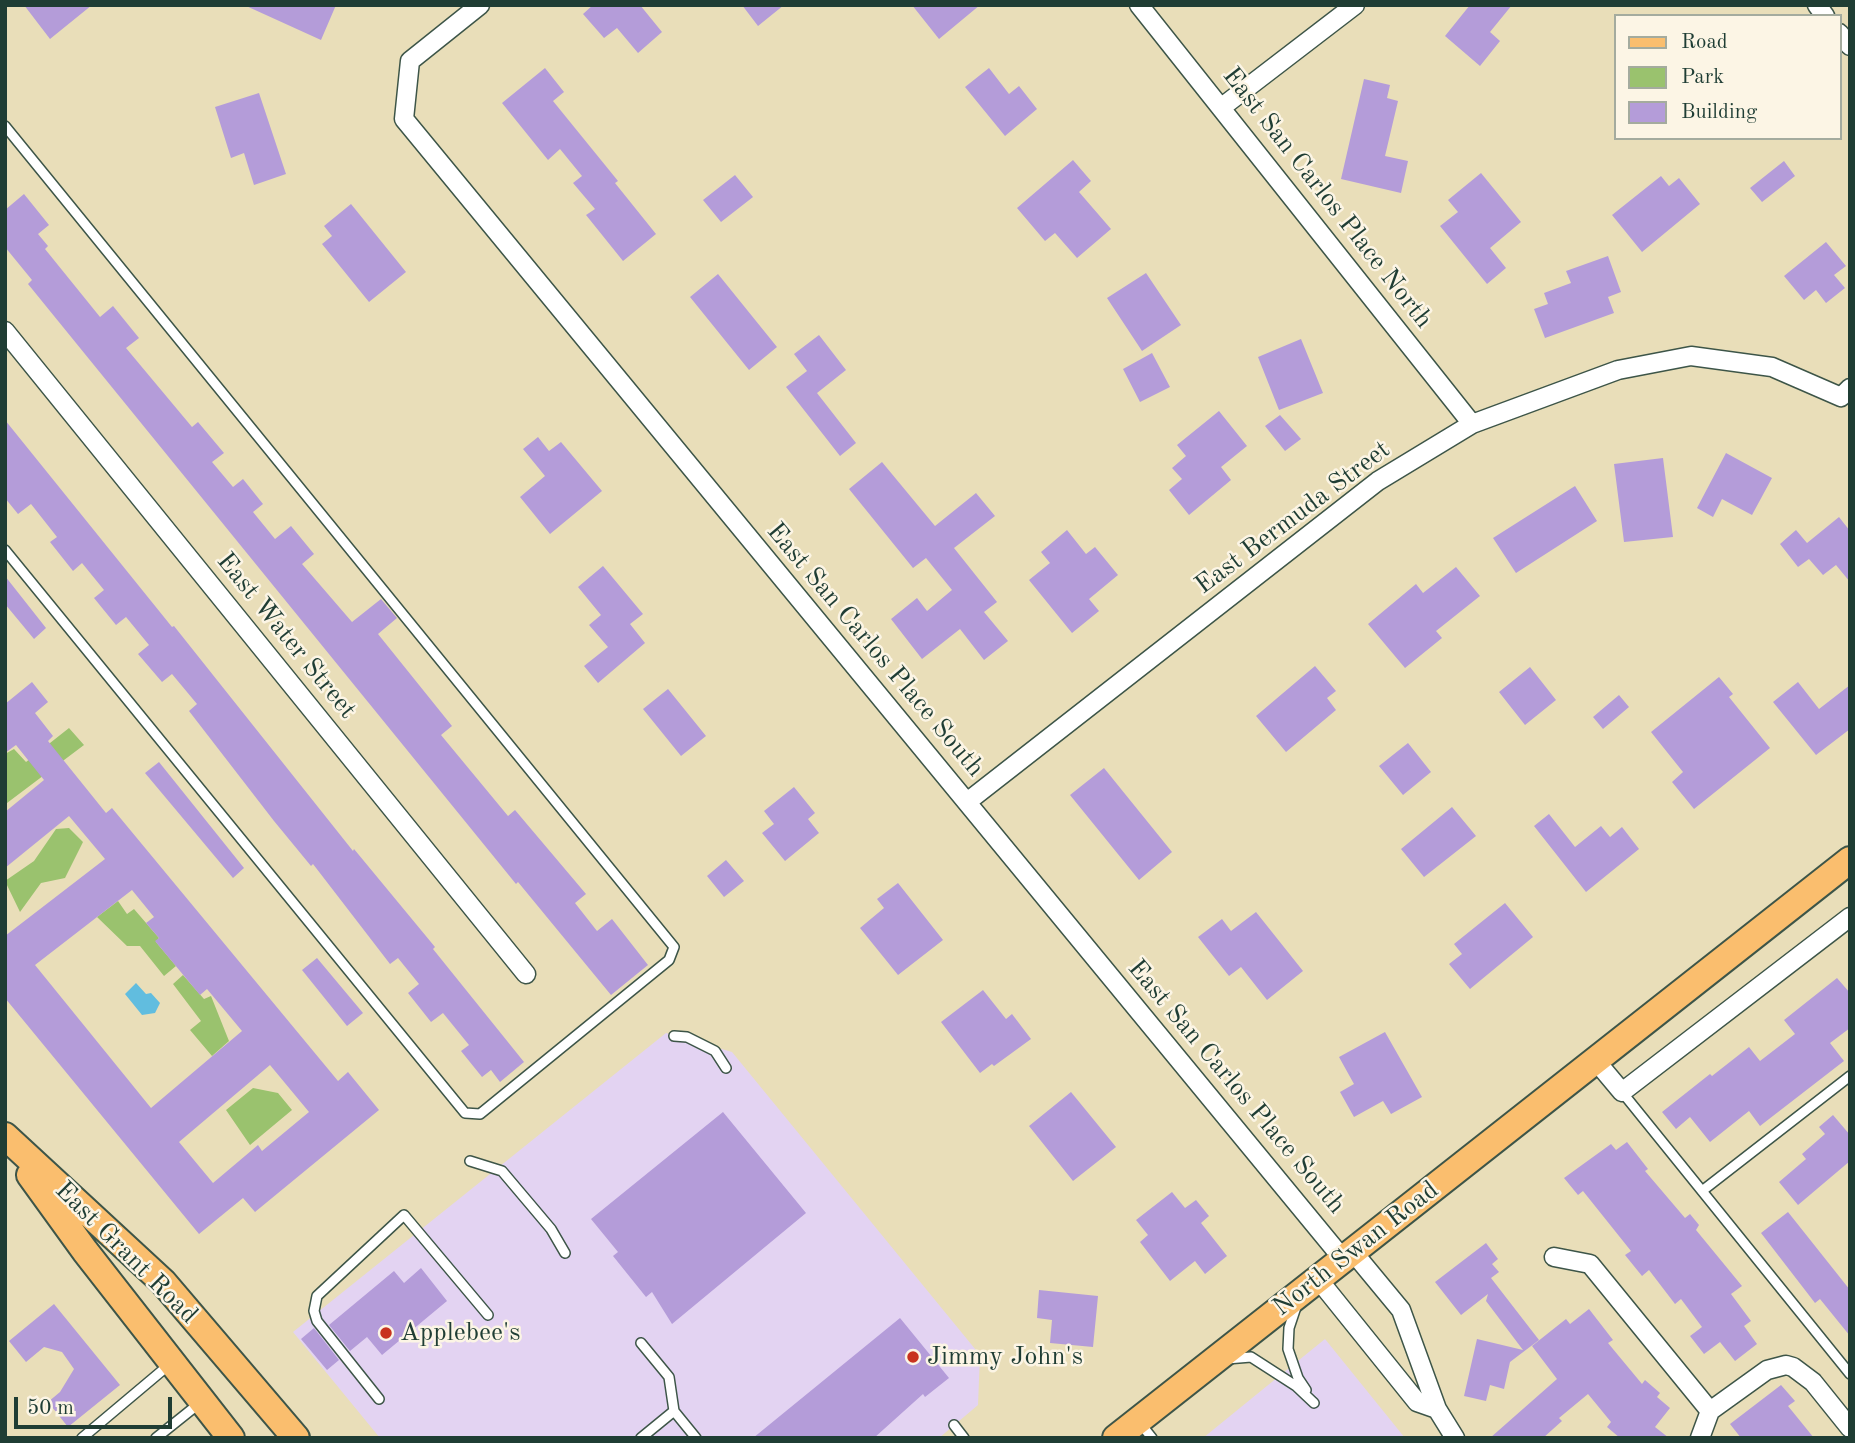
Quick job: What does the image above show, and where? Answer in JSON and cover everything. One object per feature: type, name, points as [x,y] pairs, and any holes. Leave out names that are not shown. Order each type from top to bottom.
[{"type":"main road","name":"North Swan Road","points":[[1116,1438],[1145,1429],[1195,1376],[1850,860]]},
{"type":"main road","name":"East Grant Road","points":[[5,1138],[85,1251],[231,1438]]},
{"type":"main road","name":"East Grant Road","points":[[5,1138],[163,1282],[296,1438]]},
{"type":"street","name":"East San Carlos Place South","points":[[480,5],[410,61],[404,119],[967,802],[1348,1255]]},
{"type":"street","name":"East San Carlos Place North","points":[[1139,5],[1472,424]]},
{"type":"street","points":[[1222,107],[1356,5]]},
{"type":"street","name":"East Water Street","points":[[5,331],[526,974]]},
{"type":"street","name":"East Bermuda Street","points":[[967,802],[1378,481],[1472,424],[1618,370],[1692,356],[1772,367],[1847,398]]},
{"type":"street","points":[[1596,1060],[1622,1093],[1850,917]]},
{"type":"street","points":[[1348,1255],[1401,1310],[1437,1409],[1455,1438]]},
{"type":"street","points":[[1555,1257],[1590,1264],[1710,1411]]},
{"type":"street","points":[[1310,1286],[1417,1402],[1437,1409]]},
{"type":"street","points":[[1700,1438],[1710,1411],[1767,1370],[1786,1365],[1793,1367],[1812,1382],[1850,1428]]},
{"type":"lane","points":[[5,126],[674,947],[669,960],[480,1114],[466,1113],[5,550]]},
{"type":"lane","points":[[674,1036],[687,1037],[715,1051],[726,1068]]},
{"type":"lane","points":[[1702,1191],[1850,1076]]},
{"type":"lane","points":[[1622,1093],[1850,1374]]},
{"type":"lane","points":[[470,1161],[502,1171],[551,1229],[565,1253]]},
{"type":"lane","points":[[379,1399],[317,1321],[314,1311],[317,1296],[404,1215],[488,1315]]},
{"type":"lane","points":[[1195,1376],[1226,1359],[1251,1357],[1296,1386],[1314,1403],[1298,1378],[1288,1349],[1289,1328],[1310,1286]]},
{"type":"lane","points":[[641,1343],[669,1377],[674,1411],[696,1438]]},
{"type":"lane","points":[[82,1438],[172,1363]]},
{"type":"lane","points":[[156,1438],[202,1402]]},
{"type":"lane","points":[[641,1438],[674,1411]]},
{"type":"lane","points":[[954,1425],[964,1438]]},
{"type":"lane","points":[[653,1429],[660,1438]]},
{"type":"shaded area","points":[[666,1033],[732,1052],[980,1355],[978,1405],[939,1438],[380,1438],[293,1332]]},
{"type":"shaded area","points":[[1325,1339],[1405,1438],[1203,1438],[1262,1390]]},
{"type":"green space","points":[[69,728],[84,745],[7,803],[5,754],[14,749],[26,762]]},
{"type":"green space","points":[[69,828],[83,842],[65,878],[41,883],[20,912],[5,881],[34,861],[56,829]]},
{"type":"green space","points":[[118,901],[127,914],[134,909],[159,938],[156,942],[176,966],[164,976],[140,946],[127,946],[97,917]]},
{"type":"green space","points":[[183,975],[204,999],[211,996],[229,1041],[212,1056],[190,1030],[201,1021],[173,984]]},
{"type":"green space","points":[[253,1088],[278,1093],[292,1110],[250,1145],[226,1110]]},
{"type":"water","points":[[136,983],[160,1003],[155,1013],[142,1015],[125,994]]},
{"type":"building","points":[[24,5],[92,5],[50,39]]},
{"type":"building","points":[[244,5],[336,5],[321,40]]},
{"type":"building","points":[[593,5],[640,5],[662,32],[638,53],[617,28],[604,38],[583,14]]},
{"type":"building","points":[[742,5],[784,5],[758,26]]},
{"type":"building","points":[[912,5],[980,5],[939,39]]},
{"type":"building","points":[[1470,5],[1512,5],[1490,32],[1500,41],[1480,66],[1445,36]]},
{"type":"building","points":[[545,68],[564,92],[553,101],[618,181],[615,183],[656,234],[623,261],[586,215],[595,209],[573,183],[582,176],[560,149],[548,160],[502,103]]},
{"type":"building","points":[[989,68],[1009,94],[1019,86],[1037,109],[1005,136],[965,87]]},
{"type":"building","points":[[1364,79],[1390,85],[1387,98],[1398,101],[1385,156],[1408,161],[1401,193],[1341,179]]},
{"type":"building","points":[[259,93],[286,174],[254,185],[244,153],[231,158],[215,107]]},
{"type":"building","points":[[1073,160],[1091,181],[1079,192],[1111,229],[1077,258],[1055,233],[1045,241],[1017,208]]},
{"type":"building","points":[[1784,161],[1795,176],[1762,202],[1750,188]]},
{"type":"building","points":[[1481,173],[1521,222],[1490,248],[1506,268],[1487,284],[1440,226],[1458,212],[1448,200]]},
{"type":"building","points":[[735,175],[753,197],[721,222],[703,200]]},
{"type":"building","points":[[1661,176],[1669,186],[1679,178],[1700,204],[1642,252],[1612,215]]},
{"type":"building","points":[[24,194],[49,225],[38,234],[48,246],[45,249],[100,317],[113,306],[139,338],[126,348],[192,427],[198,422],[224,453],[212,462],[233,487],[243,479],[263,504],[253,512],[275,539],[291,526],[314,554],[302,564],[352,622],[381,599],[397,618],[378,634],[452,726],[441,735],[508,816],[515,810],[586,894],[575,903],[597,931],[612,919],[648,965],[611,995],[518,882],[516,884],[28,284],[32,280],[5,247],[5,210]]},
{"type":"building","points":[[351,204],[406,272],[369,302],[322,244],[332,236],[324,226]]},
{"type":"building","points":[[1826,242],[1846,266],[1834,275],[1845,288],[1826,303],[1816,290],[1804,300],[1784,276]]},
{"type":"building","points":[[1608,256],[1621,292],[1608,297],[1614,313],[1545,338],[1534,309],[1548,304],[1544,293],[1571,283],[1566,271]]},
{"type":"building","points":[[1146,273],[1181,325],[1142,351],[1107,298]]},
{"type":"building","points":[[718,274],[777,347],[749,370],[690,297]]},
{"type":"building","points":[[819,335],[846,370],[817,393],[856,443],[840,456],[786,387],[807,371],[794,354]]},
{"type":"building","points":[[1301,339],[1323,393],[1279,410],[1258,357]]},
{"type":"building","points":[[1152,353],[1170,387],[1140,402],[1123,369]]},
{"type":"building","points":[[1219,411],[1247,446],[1221,467],[1231,480],[1189,515],[1169,490],[1182,479],[1172,468],[1186,456],[1177,445]]},
{"type":"building","points":[[1280,415],[1301,439],[1285,451],[1265,426]]},
{"type":"building","points":[[5,420],[353,851],[354,849],[435,947],[433,949],[524,1062],[500,1082],[491,1070],[482,1077],[461,1051],[469,1045],[443,1013],[431,1022],[408,993],[419,984],[398,958],[390,964],[313,864],[311,866],[274,821],[189,711],[197,704],[172,674],[162,682],[138,654],[149,645],[126,617],[116,625],[94,598],[104,590],[82,563],[73,571],[50,542],[57,537],[31,504],[18,514],[5,498]]},
{"type":"building","points":[[538,437],[549,451],[561,442],[602,491],[550,534],[520,497],[545,476],[523,449]]},
{"type":"building","points":[[1726,453],[1772,478],[1752,515],[1722,499],[1713,517],[1697,508]]},
{"type":"building","points":[[1663,458],[1673,537],[1624,542],[1614,464]]},
{"type":"building","points":[[882,462],[935,526],[976,493],[995,516],[954,548],[997,602],[984,612],[1008,641],[984,660],[960,629],[922,659],[891,619],[917,598],[927,611],[952,590],[926,558],[913,568],[849,489]]},
{"type":"building","points":[[1575,486],[1597,521],[1516,573],[1493,538]]},
{"type":"building","points":[[1839,517],[1850,531],[1850,582],[1836,565],[1823,575],[1809,559],[1798,567],[1780,544],[1796,530],[1807,543]]},
{"type":"building","points":[[1067,530],[1086,554],[1095,547],[1118,575],[1089,599],[1099,611],[1072,633],[1029,580],[1050,563],[1041,552]]},
{"type":"building","points":[[603,566],[643,614],[630,624],[645,643],[598,683],[584,666],[608,647],[589,625],[601,615],[578,587]]},
{"type":"building","points":[[1456,567],[1480,596],[1436,631],[1442,638],[1405,668],[1368,624],[1416,584],[1423,593]]},
{"type":"building","points":[[5,576],[46,628],[34,639],[5,604]]},
{"type":"building","points":[[1315,666],[1336,691],[1327,698],[1336,710],[1286,752],[1256,716]]},
{"type":"building","points":[[1530,667],[1556,700],[1525,725],[1499,692]]},
{"type":"building","points":[[1719,677],[1733,694],[1729,697],[1770,748],[1694,809],[1672,782],[1683,772],[1651,732]]},
{"type":"building","points":[[32,682],[48,702],[35,713],[53,736],[48,741],[106,813],[112,808],[338,1081],[348,1072],[379,1110],[255,1212],[243,1198],[199,1234],[5,998],[5,936],[105,859],[69,816],[5,868],[5,812],[44,780],[16,745],[5,753],[5,704]],"holes":[[[132,890],[154,917],[146,923],[159,938],[155,941],[200,995],[207,989],[242,1031],[151,1108],[35,965]],[[270,1065],[309,1112],[262,1151],[258,1145],[213,1183],[179,1142]]]},
{"type":"building","points":[[1798,682],[1819,709],[1850,685],[1850,729],[1816,755],[1773,702]]},
{"type":"building","points":[[668,689],[706,736],[681,756],[643,709]]},
{"type":"building","points":[[1619,695],[1629,707],[1603,729],[1593,717]]},
{"type":"building","points":[[1408,743],[1431,772],[1403,795],[1379,766]]},
{"type":"building","points":[[159,762],[244,868],[233,878],[145,773]]},
{"type":"building","points":[[1104,768],[1172,852],[1139,880],[1070,795]]},
{"type":"building","points":[[794,787],[815,813],[808,819],[819,833],[785,861],[762,833],[774,824],[764,811]]},
{"type":"building","points":[[1452,807],[1476,836],[1424,877],[1401,849]]},
{"type":"building","points":[[1549,814],[1575,847],[1601,826],[1610,837],[1622,827],[1639,849],[1586,892],[1534,826]]},
{"type":"building","points":[[726,860],[744,881],[724,897],[707,876]]},
{"type":"building","points":[[898,883],[943,940],[898,975],[860,928],[884,908],[877,899]]},
{"type":"building","points":[[1505,903],[1533,937],[1470,989],[1449,964],[1462,954],[1454,944]]},
{"type":"building","points":[[1256,912],[1303,971],[1267,1000],[1241,967],[1229,976],[1198,937],[1222,919],[1231,931]]},
{"type":"building","points":[[317,958],[363,1013],[347,1026],[302,970]]},
{"type":"building","points":[[1837,978],[1850,993],[1850,1028],[1830,1043],[1844,1061],[1760,1126],[1749,1111],[1710,1142],[1690,1117],[1676,1129],[1662,1112],[1749,1047],[1760,1061],[1795,1034],[1784,1020]]},
{"type":"building","points":[[983,990],[1006,1019],[1012,1014],[1031,1039],[980,1073],[941,1022]]},
{"type":"building","points":[[1385,1032],[1422,1097],[1391,1114],[1383,1101],[1354,1117],[1340,1092],[1354,1084],[1339,1057]]},
{"type":"building","points":[[1071,1092],[1116,1147],[1073,1181],[1029,1126]]},
{"type":"building","points":[[723,1112],[806,1213],[672,1324],[652,1292],[646,1297],[613,1256],[618,1252],[591,1219]]},
{"type":"building","points":[[1833,1115],[1850,1135],[1850,1161],[1798,1205],[1779,1182],[1806,1159],[1802,1154],[1825,1134],[1819,1127]]},
{"type":"building","points":[[1627,1142],[1648,1169],[1645,1171],[1685,1218],[1690,1214],[1699,1225],[1696,1230],[1742,1286],[1731,1294],[1751,1321],[1744,1326],[1757,1344],[1735,1361],[1720,1342],[1704,1354],[1690,1336],[1702,1327],[1681,1299],[1675,1304],[1649,1270],[1642,1276],[1625,1255],[1631,1251],[1583,1191],[1578,1195],[1564,1178],[1611,1144],[1616,1150]]},
{"type":"building","points":[[1172,1192],[1185,1208],[1196,1200],[1209,1216],[1201,1223],[1227,1256],[1205,1274],[1195,1261],[1170,1281],[1140,1242],[1148,1235],[1136,1220]]},
{"type":"building","points":[[1788,1212],[1850,1290],[1850,1336],[1820,1299],[1815,1303],[1761,1233]]},
{"type":"building","points":[[1486,1243],[1498,1259],[1492,1264],[1499,1272],[1491,1278],[1539,1340],[1510,1362],[1504,1389],[1490,1385],[1486,1401],[1464,1396],[1477,1339],[1523,1350],[1486,1301],[1488,1294],[1461,1315],[1435,1282]]},
{"type":"building","name":"Applebee's","points":[[421,1268],[447,1301],[382,1355],[367,1337],[350,1351],[329,1325],[394,1271],[404,1283]]},
{"type":"building","points":[[1039,1290],[1098,1296],[1093,1347],[1050,1343],[1052,1320],[1037,1318]]},
{"type":"building","points":[[54,1304],[120,1385],[68,1427],[48,1402],[60,1392],[74,1369],[62,1352],[44,1347],[26,1362],[9,1341]]},
{"type":"building","points":[[1589,1309],[1613,1340],[1608,1343],[1642,1384],[1645,1380],[1660,1393],[1657,1397],[1670,1408],[1655,1427],[1669,1438],[1620,1438],[1607,1427],[1611,1422],[1588,1394],[1559,1418],[1562,1421],[1543,1438],[1490,1438],[1557,1379],[1532,1346],[1566,1319],[1570,1324]]},
{"type":"building","points":[[900,1318],[949,1378],[925,1397],[923,1394],[874,1438],[753,1438]]},
{"type":"building","points":[[314,1328],[339,1360],[327,1370],[301,1339]]},
{"type":"building","points":[[1781,1385],[1795,1401],[1788,1406],[1814,1438],[1741,1438],[1730,1424]]},
{"type":"place","name":"Applebee's","points":[[386,1333]]},
{"type":"place","name":"Jimmy John's","points":[[913,1357]]}]
